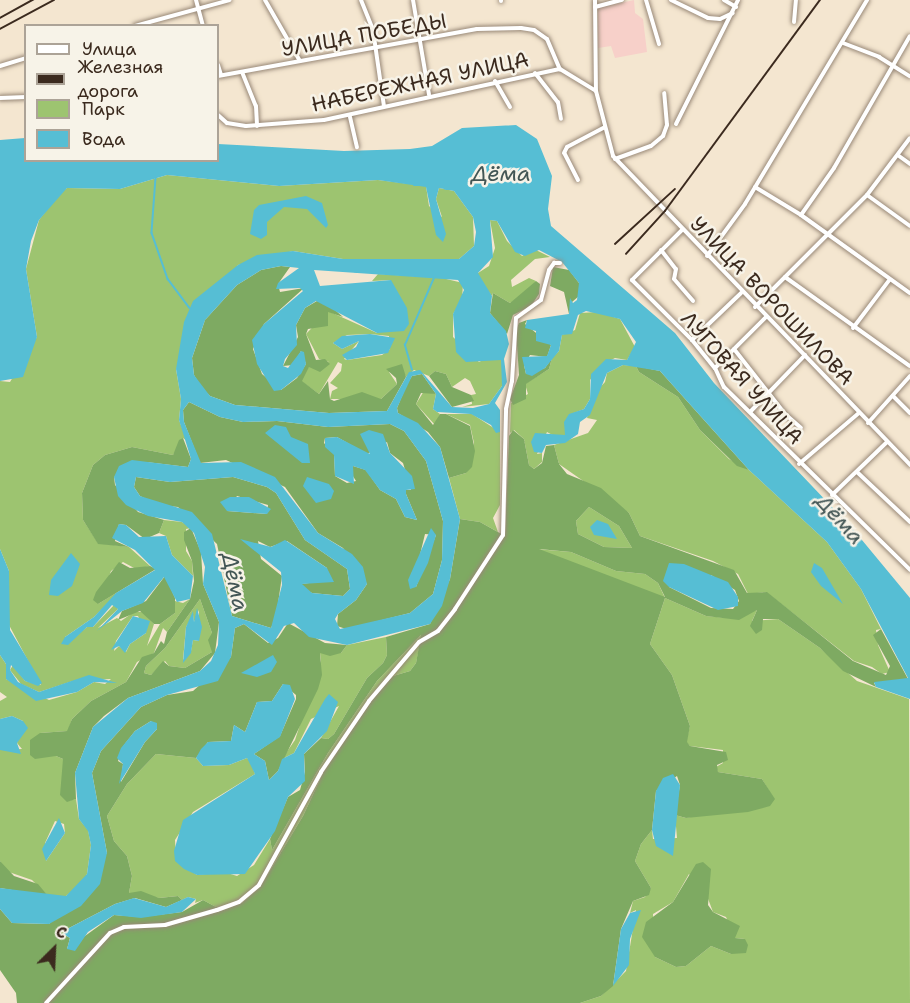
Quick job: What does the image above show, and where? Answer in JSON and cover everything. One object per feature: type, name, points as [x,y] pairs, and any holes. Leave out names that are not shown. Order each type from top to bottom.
[{"type":"street","points":[[196,0],[202,24]]},
{"type":"street","points":[[142,24],[230,0]]},
{"type":"street","points":[[265,0],[300,61]]},
{"type":"street","points":[[361,0],[373,30],[384,106]]},
{"type":"street","points":[[413,0],[429,95]]},
{"type":"street","points":[[595,0],[596,91],[614,157],[651,146],[663,136],[667,125],[664,93]]},
{"type":"street","points":[[595,7],[622,0]]},
{"type":"street","points":[[646,0],[659,44]]},
{"type":"street","points":[[671,0],[708,18],[720,19],[734,12]]},
{"type":"street","points":[[724,0],[736,7]]},
{"type":"street","points":[[676,124],[738,0]]},
{"type":"street","points":[[794,22],[796,0]]},
{"type":"street","points":[[708,256],[754,187],[867,0]]},
{"type":"street","name":"УЛИЦА ПОБЕДЫ","points":[[219,75],[477,29],[534,30],[547,39],[560,69]]},
{"type":"street","points":[[801,214],[895,66],[910,36]]},
{"type":"street","points":[[843,43],[895,66],[910,76]]},
{"type":"street","points":[[0,66],[24,59]]},
{"type":"street","points":[[560,69],[596,91]]},
{"type":"street","name":"НАБЕРЕЖНАЯ УЛИЦА","points":[[219,116],[226,123],[257,126],[350,117],[429,95],[560,69]]},
{"type":"street","points":[[242,72],[256,106],[257,126]]},
{"type":"street","points":[[535,73],[558,102],[561,119]]},
{"type":"street","points":[[495,81],[510,107]]},
{"type":"street","points":[[0,98],[24,97]]},
{"type":"street","points":[[350,117],[357,147]]},
{"type":"street","points":[[578,180],[564,153],[576,141],[605,127]]},
{"type":"street","points":[[755,307],[867,195],[899,156],[910,138]]},
{"type":"street","points":[[899,156],[910,164]]},
{"type":"street","name":"УЛИЦА ВОРОШИЛОВА","points":[[614,157],[741,293],[805,355],[910,465]]},
{"type":"street","points":[[754,187],[801,214],[910,293]]},
{"type":"street","points":[[867,195],[910,226]]},
{"type":"street","points":[[682,230],[661,250],[676,269],[674,279],[693,301]]},
{"type":"street","name":"ЛУГОВАЯ УЛИЦА","points":[[661,250],[632,280],[692,340],[716,368],[724,387],[751,411],[799,464],[910,570]]},
{"type":"street","points":[[46,1003],[110,933],[124,927],[165,925],[218,910],[238,902],[259,885],[321,772],[369,701],[419,642],[438,631],[455,609],[503,535],[506,409],[512,381],[516,318],[535,308],[543,296],[549,270],[554,263],[560,263]]},
{"type":"street","points":[[785,277],[853,328],[910,366]]},
{"type":"street","points":[[853,328],[890,279]]},
{"type":"street","points":[[692,340],[741,293]]},
{"type":"street","points":[[716,368],[766,317]]},
{"type":"street","points":[[734,349],[768,394],[801,428]]},
{"type":"street","points":[[751,411],[805,355]]},
{"type":"street","points":[[868,423],[910,376]]},
{"type":"street","points":[[893,396],[910,413]]},
{"type":"street","points":[[799,464],[859,413]]},
{"type":"street","points":[[832,495],[887,442]]},
{"type":"street","points":[[857,471],[910,522]]},
{"type":"shaded area","points":[[634,0],[635,13],[643,19],[647,52],[615,58],[611,46],[598,48],[598,8]]},
{"type":"green space","points":[[167,175],[279,186],[378,180],[426,186],[429,206],[442,217],[436,199],[439,188],[454,191],[473,217],[474,246],[459,259],[343,259],[293,251],[238,265],[176,369],[181,399],[179,420],[187,441],[183,438],[173,455],[132,447],[105,455],[93,465],[82,493],[83,520],[98,543],[129,547],[150,566],[136,569],[123,562],[111,571],[98,604],[116,593],[113,598],[94,617],[65,637],[69,642],[87,627],[93,627],[115,604],[118,609],[98,628],[117,618],[121,621],[134,612],[143,612],[154,624],[147,646],[160,624],[175,613],[175,601],[183,603],[190,599],[167,632],[163,628],[154,653],[137,662],[126,682],[91,701],[72,719],[68,731],[40,733],[56,756],[63,759],[67,801],[76,799],[79,819],[88,830],[91,845],[87,874],[82,883],[66,896],[48,896],[32,880],[6,871],[0,861],[0,750],[22,749],[17,743],[23,721],[12,716],[0,719],[0,701],[7,697],[0,692],[0,655],[6,664],[6,679],[49,700],[77,692],[94,682],[105,684],[111,679],[73,681],[39,692],[21,684],[10,670],[13,665],[25,681],[41,685],[9,625],[9,571],[0,549],[0,381],[10,382],[37,337],[26,269],[39,220],[60,193],[67,188],[120,189]],"holes":[[[133,616],[138,616],[146,633],[130,644],[126,652],[119,646],[114,651],[116,641]],[[55,821],[64,824],[65,833],[46,861],[45,843]]]},
{"type":"green space","points":[[490,220],[497,221],[507,241],[522,256],[534,249],[550,257],[535,259],[511,280],[512,287],[529,278],[536,281],[527,293],[510,303],[493,293],[492,296],[478,278],[478,273],[489,266],[495,248]]},
{"type":"green space","points":[[281,266],[290,267],[278,284],[280,292],[304,288],[264,324],[253,349],[262,374],[281,390],[297,378],[306,364],[301,351],[293,365],[283,366],[298,337],[296,325],[305,308],[317,301],[327,303],[343,317],[328,312],[328,326],[308,329],[306,334],[316,360],[325,359],[330,364],[320,372],[309,367],[302,381],[319,394],[328,381],[330,399],[334,401],[362,392],[381,399],[397,384],[396,378],[386,369],[402,364],[406,377],[387,411],[329,413],[235,405],[210,396],[201,387],[194,375],[192,358],[205,320],[237,285],[261,270]]},
{"type":"green space","points":[[553,267],[569,270],[579,283],[579,296],[572,302],[569,314],[564,292],[550,286]]},
{"type":"green space","points":[[378,274],[442,278],[463,283],[462,300],[453,314],[453,337],[479,362],[487,358],[501,359],[504,372],[502,386],[489,404],[462,407],[472,404],[471,395],[476,394],[470,381],[465,378],[452,387],[446,374],[435,371],[429,376],[414,370],[406,377],[402,369],[389,372],[397,384],[381,399],[330,399],[332,391],[338,388],[330,383],[341,371],[342,364],[338,362],[319,394],[301,381],[309,366],[329,362],[319,359],[306,334],[328,311],[377,333],[391,280],[372,281]],"holes":[[[347,335],[389,336],[390,349],[382,355],[347,360],[344,359],[359,341],[342,349],[333,343]]]},
{"type":"green space","points":[[536,281],[540,284],[539,294],[531,306],[513,315],[507,334],[490,313],[493,293],[510,303]]},
{"type":"green space","points":[[597,312],[620,319],[635,347],[627,360],[615,358],[601,365],[590,380],[590,399],[584,409],[569,415],[565,435],[558,438],[547,432],[537,454],[542,453],[542,462],[534,469],[529,465],[524,439],[514,430],[510,433],[511,403],[528,394],[525,384],[549,369],[552,358],[559,351],[562,335],[575,330],[580,313]]},
{"type":"green space","points":[[527,320],[525,324],[551,345],[547,357],[530,355],[524,365],[526,374],[545,368],[552,358],[549,369],[526,384],[526,399],[513,405],[510,399],[519,375],[516,330],[519,323]]},
{"type":"green space","points":[[623,365],[636,366],[639,372],[678,397],[700,430],[729,459],[749,470],[827,542],[861,589],[881,629],[876,630],[878,645],[890,672],[882,674],[872,667],[854,661],[766,592],[748,594],[738,574],[713,561],[640,536],[629,513],[559,464],[554,445],[588,433],[597,420],[587,418],[596,392],[605,382],[607,373]]},
{"type":"green space","points":[[636,366],[660,371],[749,470],[737,466],[700,430],[678,397],[639,372]]},
{"type":"green space","points":[[435,371],[446,374],[452,387],[471,395],[474,401],[452,407],[429,376]]},
{"type":"green space","points":[[422,374],[436,394],[421,393],[416,404],[433,425],[440,414],[446,414],[470,426],[475,451],[472,467],[466,473],[449,478],[440,447],[428,432],[398,413],[397,408],[407,384],[412,376]]},
{"type":"green space","points":[[424,391],[436,394],[433,409],[440,414],[435,425],[416,404]]},
{"type":"green space","points":[[189,402],[220,417],[243,422],[277,421],[328,427],[390,424],[404,431],[426,461],[443,521],[442,560],[433,594],[410,613],[346,629],[337,626],[338,614],[356,600],[367,584],[343,548],[318,533],[285,487],[226,460],[200,463],[184,422],[183,410]],"holes":[[[337,437],[367,454],[387,442],[390,453],[403,463],[411,490],[406,490],[406,494],[417,520],[405,517],[396,499],[380,490],[366,470],[353,466],[351,473],[356,481],[347,483],[335,476],[334,454],[324,443],[325,438]],[[425,534],[436,535],[416,587],[411,574],[418,563]]]},
{"type":"green space","points":[[446,414],[472,414],[500,432],[500,505],[493,518],[498,532],[480,522],[460,519],[449,478],[466,473],[474,443],[470,425]]},
{"type":"green space","points":[[513,430],[524,439],[529,465],[534,469],[542,463],[546,446],[554,445],[559,464],[567,474],[601,488],[629,513],[640,536],[734,570],[747,593],[767,592],[853,661],[886,675],[890,666],[873,635],[881,629],[908,679],[874,683],[876,687],[843,671],[820,648],[778,619],[763,619],[762,630],[756,634],[750,626],[757,610],[739,620],[706,616],[665,598],[650,644],[672,675],[690,726],[687,742],[690,746],[726,752],[728,760],[717,765],[718,772],[762,779],[775,799],[770,806],[748,812],[686,818],[675,815],[680,785],[677,776],[656,791],[652,830],[641,844],[635,861],[651,888],[649,895],[633,901],[621,929],[613,986],[601,996],[580,1003],[17,1003],[16,993],[0,970],[0,909],[12,923],[49,924],[107,853],[92,773],[101,751],[141,707],[167,695],[193,691],[231,657],[235,628],[244,624],[268,643],[278,638],[288,623],[325,643],[347,645],[341,653],[330,656],[320,653],[322,675],[318,689],[278,771],[269,780],[265,761],[254,754],[280,736],[296,699],[296,695],[283,684],[272,701],[257,702],[245,732],[234,725],[231,741],[208,742],[196,758],[156,754],[127,784],[107,816],[114,841],[127,856],[132,876],[129,893],[141,891],[159,898],[178,896],[182,900],[166,907],[135,898],[115,904],[69,928],[63,934],[70,938],[67,949],[114,915],[141,917],[182,912],[203,900],[216,907],[242,903],[260,887],[303,816],[323,773],[375,695],[393,676],[410,671],[416,663],[421,635],[377,681],[328,753],[272,850],[270,839],[288,797],[300,790],[305,772],[304,754],[321,738],[328,739],[334,734],[367,678],[383,663],[387,655],[386,637],[430,624],[450,579],[460,519],[480,522],[505,536],[509,436]],"holes":[[[589,507],[619,526],[632,548],[604,547],[578,534],[576,521]],[[539,549],[571,552],[616,571],[645,574],[658,583],[665,597]],[[711,575],[735,590],[739,601],[733,609],[711,608],[669,587]],[[151,721],[157,729],[145,742],[121,782],[123,764],[118,761],[124,745],[135,731]]]},
{"type":"green space","points":[[183,438],[191,459],[188,467],[146,462],[114,477],[115,485],[138,512],[164,520],[159,533],[145,539],[126,525],[119,524],[115,541],[129,547],[98,544],[83,520],[82,493],[93,465],[105,455],[132,447],[173,455],[179,440]]},
{"type":"green space","points":[[136,477],[170,482],[233,477],[267,487],[276,493],[305,540],[347,569],[350,589],[343,596],[312,593],[302,588],[302,584],[309,583],[327,568],[287,541],[270,547],[258,541],[261,559],[282,576],[276,617],[271,628],[232,616],[217,544],[178,507],[159,505],[140,496],[134,487]],"holes":[[[237,496],[268,505],[267,514],[227,511]]]},
{"type":"green space","points":[[589,507],[619,526],[632,548],[604,547],[578,534],[576,521]]},
{"type":"green space","points":[[164,520],[182,522],[191,528],[186,529],[186,551],[192,561],[193,576],[172,555],[166,536],[159,533]]},
{"type":"green space","points":[[191,528],[201,552],[203,584],[219,622],[215,653],[200,671],[128,698],[93,727],[75,773],[76,799],[67,802],[60,795],[63,759],[56,756],[35,759],[30,755],[30,740],[40,733],[67,731],[72,719],[91,701],[126,682],[142,657],[154,653],[161,641],[164,644],[167,632],[190,599],[194,581],[192,561],[184,540],[184,532]],"holes":[[[200,599],[212,633],[208,640],[212,652],[185,668],[169,666],[163,661],[151,675],[144,673],[146,666],[165,648]]]},
{"type":"green space","points":[[536,549],[571,552],[616,571],[645,574],[658,583],[665,598]]},
{"type":"green space","points":[[119,562],[130,568],[150,566],[156,569],[98,604],[93,600],[96,592]]},
{"type":"green space","points":[[165,576],[175,598],[175,613],[160,624],[154,624],[140,611],[118,620],[122,611],[146,601]]},
{"type":"green space","points":[[665,598],[706,616],[727,618],[757,610],[752,621],[778,619],[820,648],[857,681],[909,699],[910,1003],[580,1003],[601,996],[626,971],[636,910],[630,913],[633,901],[645,897],[651,888],[635,861],[641,844],[652,830],[653,839],[677,838],[675,815],[686,818],[774,799],[762,779],[718,772],[716,767],[723,763],[723,750],[690,746],[686,742],[690,726],[672,675],[650,644]],"holes":[[[689,874],[707,896],[713,912],[726,917],[735,938],[745,939],[731,954],[711,946],[686,966],[676,967],[655,957],[653,914],[673,902]]]},
{"type":"green space","points":[[200,599],[212,633],[212,652],[185,668],[169,666],[165,661],[151,675],[144,673],[146,666],[165,648]],"holes":[[[199,610],[199,641],[193,640],[191,651],[183,660],[186,627],[193,615],[194,622]]]},
{"type":"green space","points":[[422,634],[416,663],[410,671],[393,676],[375,695],[323,773],[303,816],[260,887],[242,903],[216,907],[203,900],[195,903],[196,899],[188,897],[182,900],[178,896],[159,898],[129,893],[132,876],[127,856],[114,841],[107,816],[127,784],[156,754],[196,758],[203,766],[229,765],[247,758],[251,762],[255,774],[193,812],[175,840],[176,861],[197,875],[224,872],[237,876],[254,865],[270,839],[272,850],[328,753],[377,681]]},
{"type":"green space","points":[[386,637],[387,655],[383,663],[367,678],[334,734],[328,739],[321,738],[339,706],[311,719],[294,753],[282,759],[295,740],[321,661],[320,653],[341,653],[347,645]]},
{"type":"green space","points":[[0,861],[14,876],[38,884],[48,896],[0,888]]},
{"type":"green space","points":[[703,862],[711,869],[708,905],[713,912],[740,926],[735,938],[745,939],[748,945],[746,953],[731,954],[711,946],[686,966],[676,967],[655,957],[642,937],[646,922],[673,902],[696,864]]},
{"type":"water","name":"Дёма","points":[[516,125],[537,139],[552,176],[548,209],[551,226],[675,333],[714,383],[852,528],[910,598],[910,699],[876,687],[874,682],[908,678],[861,589],[827,542],[749,470],[660,371],[623,365],[607,373],[590,415],[580,422],[578,434],[565,443],[546,445],[542,453],[534,452],[531,442],[535,433],[565,435],[564,422],[569,414],[584,409],[590,399],[591,374],[606,359],[627,360],[636,342],[620,319],[586,311],[578,315],[572,334],[562,335],[559,351],[545,368],[532,376],[526,374],[522,357],[547,356],[551,345],[536,341],[536,331],[525,328],[527,320],[569,314],[570,298],[573,303],[577,300],[579,283],[562,262],[539,250],[525,256],[515,252],[497,221],[490,220],[493,257],[478,273],[492,296],[490,313],[506,331],[509,344],[504,359],[507,382],[495,403],[500,410],[500,432],[496,433],[491,425],[471,414],[437,412],[433,409],[436,394],[422,374],[412,376],[397,408],[398,413],[418,423],[440,447],[460,519],[450,579],[442,606],[430,624],[347,645],[309,637],[294,623],[284,626],[272,645],[244,624],[235,628],[231,657],[218,681],[167,695],[141,707],[101,751],[92,773],[107,853],[100,884],[81,906],[49,924],[12,923],[0,909],[0,888],[66,896],[87,874],[91,845],[88,831],[79,819],[75,773],[93,727],[128,698],[200,671],[211,661],[218,645],[219,622],[203,584],[205,567],[194,533],[182,522],[148,516],[126,505],[118,496],[114,477],[119,466],[132,460],[188,467],[191,459],[179,420],[181,399],[176,369],[184,322],[193,301],[238,265],[257,255],[293,251],[343,259],[459,259],[474,246],[476,232],[473,217],[454,191],[439,188],[436,199],[446,234],[443,242],[436,235],[426,187],[378,180],[279,186],[167,175],[120,189],[67,188],[39,220],[31,241],[26,269],[37,337],[23,377],[0,381],[0,140],[24,138],[24,162],[219,162],[219,144],[344,151],[432,146],[462,128]],"holes":[[[281,266],[299,268],[278,283],[276,289],[300,288],[303,291],[264,324],[252,340],[257,364],[274,391],[281,390],[301,374],[306,364],[304,352],[301,351],[288,368],[283,366],[285,359],[297,345],[296,325],[305,308],[316,301],[377,333],[404,331],[409,324],[407,308],[391,280],[320,286],[314,270],[458,280],[464,290],[453,314],[456,352],[466,362],[501,360],[502,386],[489,404],[473,408],[452,407],[420,370],[409,372],[387,411],[329,413],[235,405],[210,396],[194,375],[192,358],[205,320],[237,285],[261,270]],[[189,402],[220,417],[243,422],[277,421],[328,427],[390,424],[404,431],[426,461],[443,521],[442,560],[433,594],[410,613],[340,629],[335,619],[356,600],[367,584],[363,567],[352,554],[318,533],[275,477],[241,462],[201,463],[184,422],[183,410]],[[136,477],[170,482],[233,477],[267,487],[276,493],[305,540],[347,569],[350,589],[343,596],[312,593],[302,584],[334,582],[327,568],[285,540],[271,547],[240,539],[281,572],[282,585],[271,628],[232,616],[212,534],[192,512],[140,496],[134,487]]]},
{"type":"water","points":[[306,196],[322,203],[328,225],[326,228],[307,209],[284,207],[267,222],[267,235],[261,239],[250,234],[254,210],[259,205]]},
{"type":"water","points":[[370,334],[395,338],[388,353],[347,360],[342,355],[356,347],[359,341],[342,349],[333,343],[342,336]]},
{"type":"water","points":[[275,425],[286,427],[291,437],[308,444],[310,463],[302,463],[265,433]]},
{"type":"water","points":[[369,430],[383,434],[390,453],[412,476],[415,489],[406,490],[406,494],[417,520],[405,517],[396,499],[380,490],[365,470],[353,466],[354,484],[335,476],[334,455],[325,447],[325,438],[337,437],[370,454],[360,434]]},
{"type":"water","points":[[307,477],[329,484],[334,491],[331,499],[316,503],[303,486]]},
{"type":"water","points":[[230,497],[249,497],[271,509],[267,514],[227,511],[220,502]]},
{"type":"water","points":[[597,520],[608,524],[617,539],[594,535],[590,527]]},
{"type":"water","points":[[119,524],[126,525],[139,537],[166,536],[172,555],[193,576],[190,599],[177,602],[164,577],[143,603],[122,611],[97,631],[118,609],[112,605],[93,627],[87,627],[68,645],[61,644],[65,637],[94,617],[116,593],[155,570],[135,550],[112,538]]},
{"type":"water","points":[[431,528],[436,535],[428,563],[416,587],[410,589],[408,580]]},
{"type":"water","points":[[0,549],[9,571],[10,630],[42,683],[38,686],[25,681],[11,665],[10,670],[18,682],[39,692],[89,675],[117,683],[94,682],[77,692],[36,701],[6,679],[6,664],[0,655]]},
{"type":"water","points":[[71,553],[80,564],[72,586],[58,596],[49,595],[51,580]]},
{"type":"water","points":[[669,563],[684,564],[728,582],[738,597],[738,606],[718,610],[669,587],[663,581]]},
{"type":"water","points":[[814,563],[822,568],[843,604],[821,586],[811,572]]},
{"type":"water","points":[[197,608],[202,627],[199,641],[193,640],[191,653],[183,663],[186,627],[193,611],[194,622]]},
{"type":"water","points":[[133,616],[150,621],[146,633],[130,644],[125,653],[119,646],[111,650]]},
{"type":"water","points":[[273,655],[277,662],[271,672],[257,677],[241,673]]},
{"type":"water","points":[[283,684],[290,685],[295,699],[280,737],[254,754],[265,761],[269,780],[278,771],[282,759],[294,753],[329,694],[338,702],[327,731],[304,754],[305,781],[288,797],[275,831],[245,874],[197,875],[184,869],[175,861],[174,851],[183,820],[255,774],[247,758],[229,765],[203,766],[196,758],[208,742],[231,741],[234,725],[245,732],[257,702],[272,701]]},
{"type":"water","points":[[12,716],[23,721],[28,728],[17,743],[21,754],[0,750],[0,719]]},
{"type":"water","points":[[151,721],[157,723],[157,729],[145,742],[119,784],[123,764],[117,758],[121,748],[135,731]]},
{"type":"water","points":[[673,774],[680,785],[673,856],[656,846],[652,830],[656,791],[663,778]]},
{"type":"water","points":[[59,818],[65,833],[46,861],[42,849]]},
{"type":"water","points":[[188,897],[196,899],[182,912],[141,918],[114,915],[88,932],[75,951],[67,949],[70,938],[63,934],[69,928],[115,904],[134,898],[166,907]]},
{"type":"water","points":[[641,910],[630,939],[629,965],[613,986],[621,929],[630,913]]},
{"type":"waterway","points":[[156,178],[152,233],[168,279],[190,308]]},
{"type":"waterway","points":[[412,370],[405,345],[434,278]]},
{"type":"railway","points":[[0,18],[33,0]]},
{"type":"railway","points":[[0,29],[54,0]]},
{"type":"railway","points":[[626,254],[665,211],[820,0]]},
{"type":"railway","points":[[615,244],[675,189]]}]
